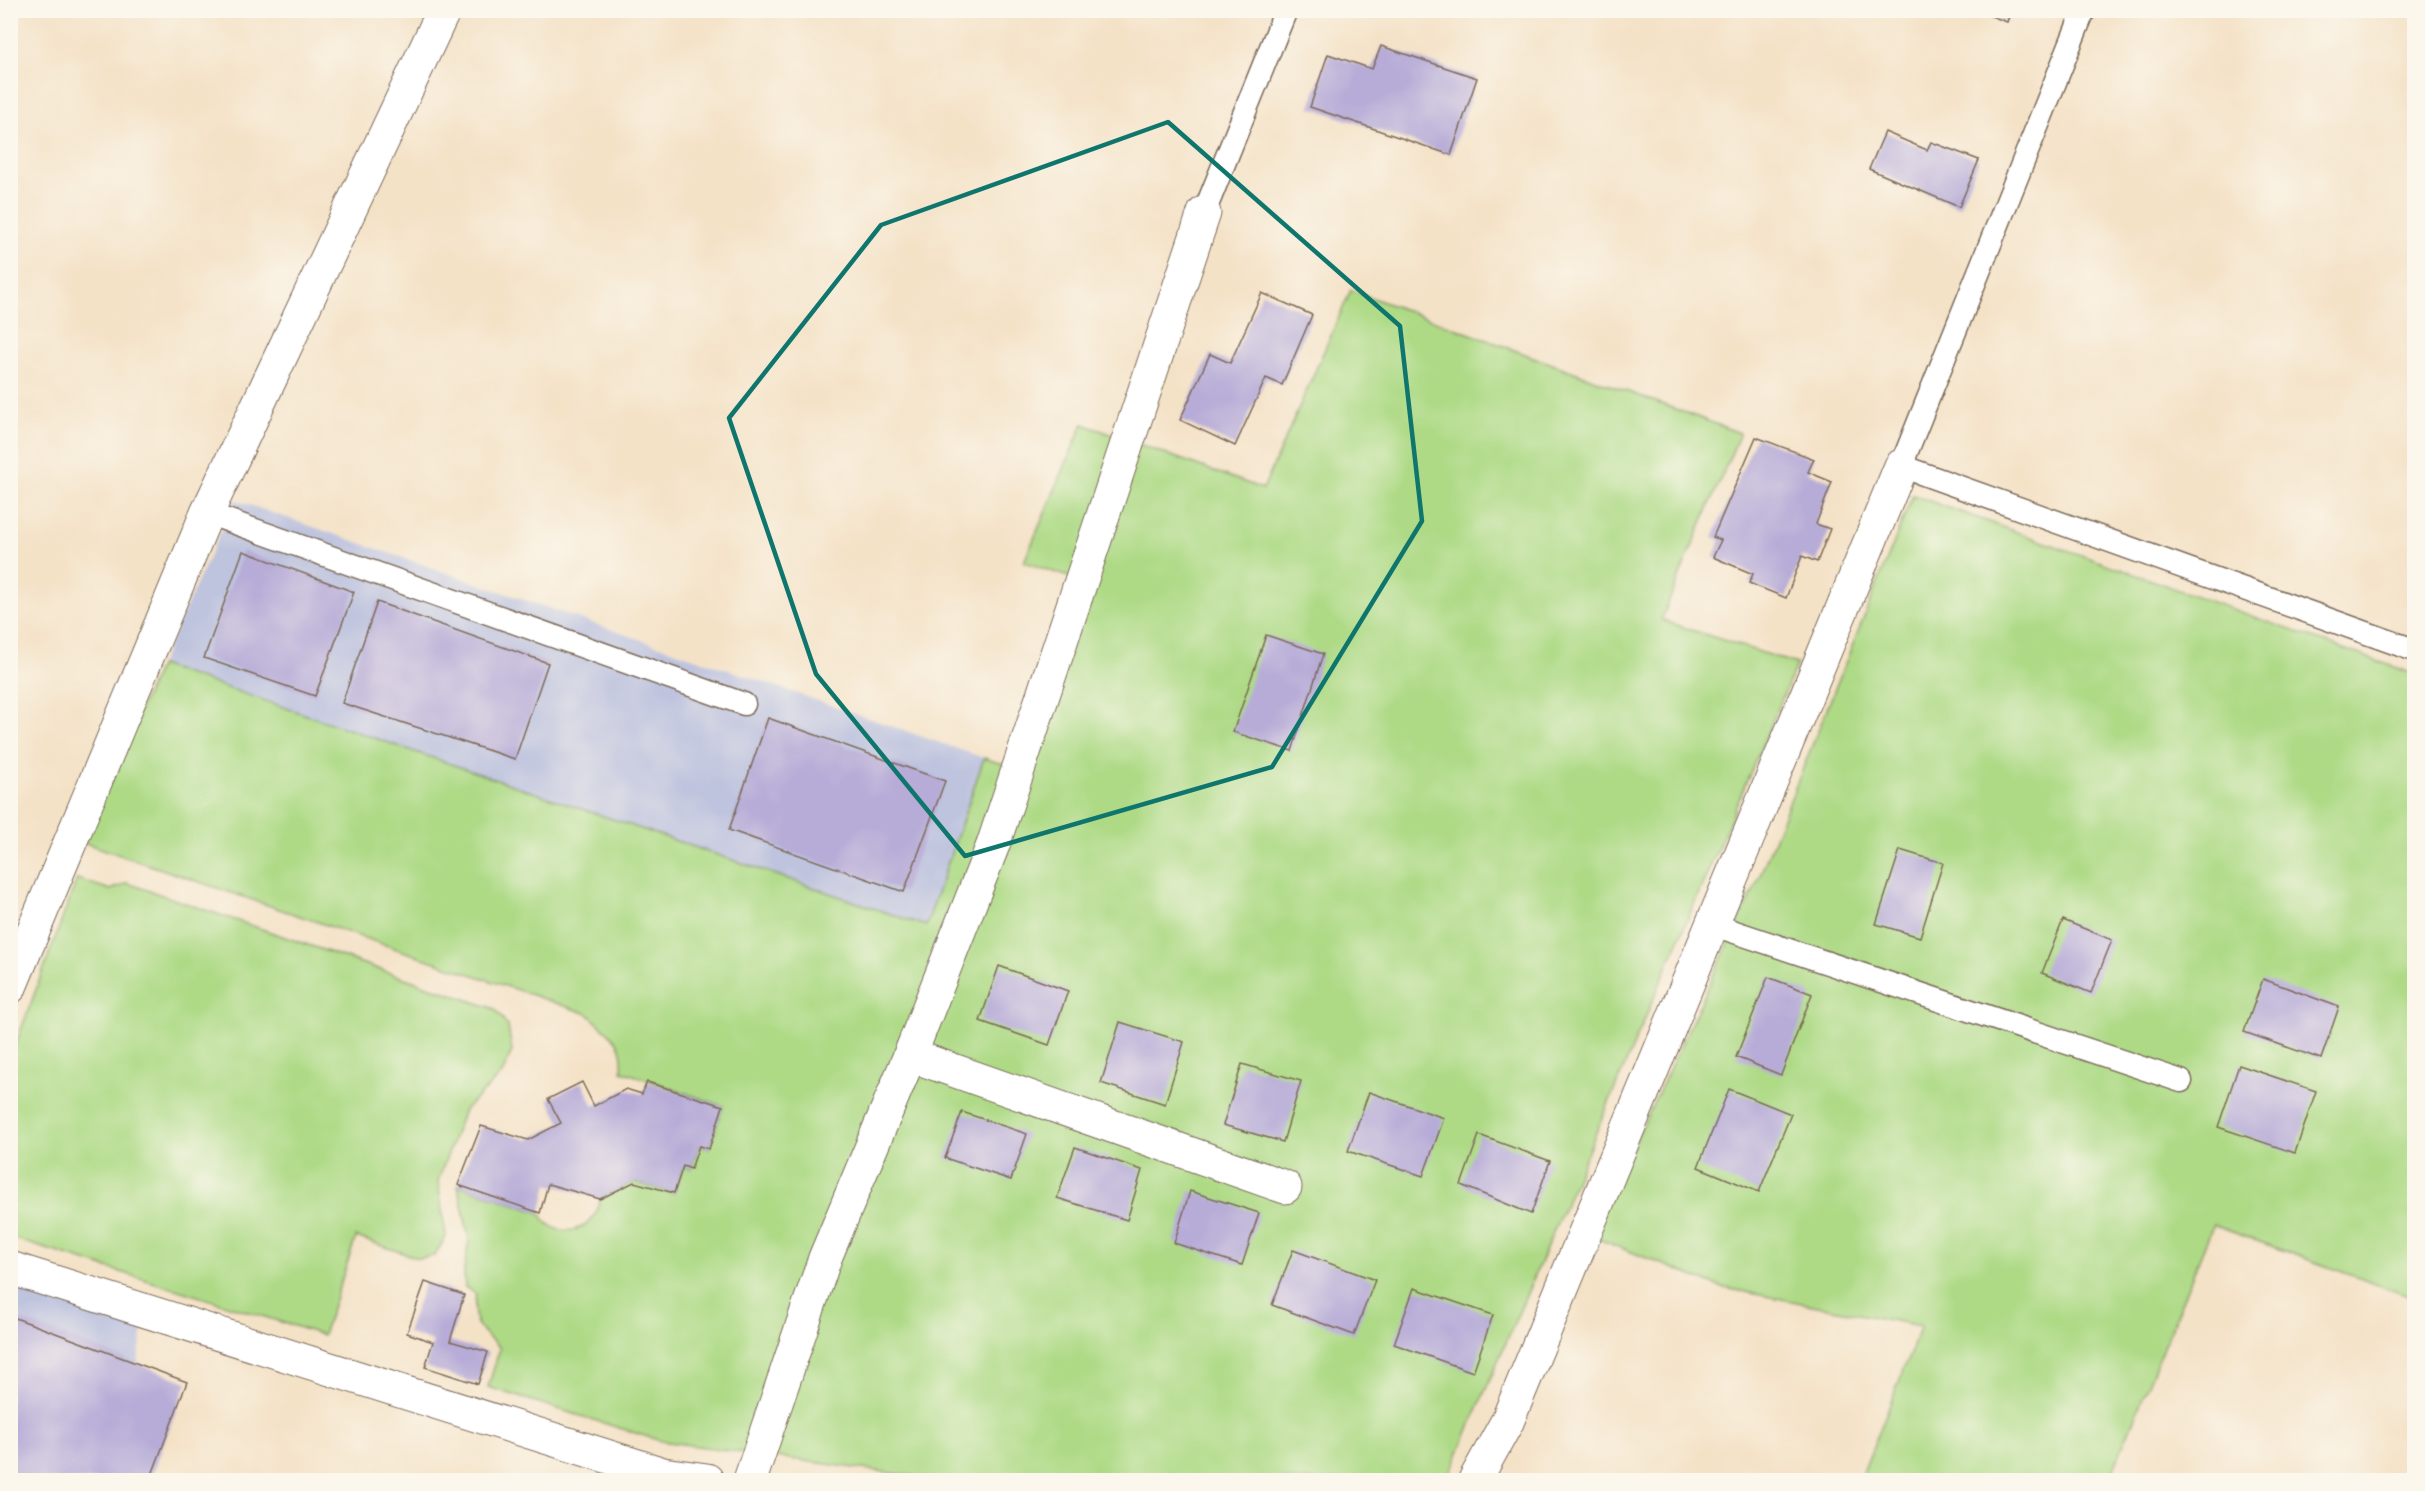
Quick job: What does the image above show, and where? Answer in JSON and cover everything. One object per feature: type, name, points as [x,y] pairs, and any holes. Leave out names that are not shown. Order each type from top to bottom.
[{"type":"street","points":[[10,987],[207,513],[444,10]]},
{"type":"street","points":[[750,1480],[825,1258],[910,1055],[993,845],[1204,213]]},
{"type":"street","points":[[1475,1480],[1506,1422],[1901,466]]},
{"type":"street","points":[[910,1055],[1285,1187]]},
{"type":"street","points":[[10,1268],[663,1474],[707,1480]]},
{"type":"lane","points":[[1204,213],[1286,10]]},
{"type":"lane","points":[[2084,10],[1901,466],[2415,650]]},
{"type":"lane","points":[[207,513],[744,704]]},
{"type":"lane","points":[[1711,924],[2181,1081]]},
{"type":"highlighted area","points":[[1168,122],[1400,326],[1422,521],[1272,767],[965,856],[816,674],[729,418],[881,225]]},
{"type":"shaded area","points":[[235,500],[984,758],[926,926],[160,665]]},
{"type":"shaded area","points":[[11,1259],[147,1303],[120,1480],[11,1480]]},
{"type":"green space","points":[[1351,290],[1740,433],[1661,620],[1797,664],[1447,1480],[942,1480],[661,1441],[488,1387],[500,1348],[478,1325],[475,1313],[476,1294],[465,1287],[464,1271],[469,1239],[458,1185],[540,1213],[547,1223],[555,1228],[565,1231],[574,1230],[584,1226],[591,1219],[600,1199],[634,1182],[674,1193],[683,1166],[691,1169],[699,1146],[709,1149],[723,1106],[622,1071],[618,1044],[588,1014],[79,841],[160,665],[926,926],[984,758],[1009,766],[1072,578],[1024,562],[1083,424],[1263,489]]},
{"type":"green space","points":[[1913,495],[2414,674],[2414,1298],[2213,1225],[2109,1480],[1860,1480],[1921,1326],[1720,1287],[1591,1236],[1756,885]]},
{"type":"green space","points":[[77,879],[111,890],[127,883],[495,1009],[508,1026],[512,1051],[502,1074],[464,1110],[438,1181],[446,1237],[434,1256],[418,1258],[356,1237],[323,1335],[11,1238],[11,1057]]},
{"type":"building","points":[[1975,10],[2011,10],[2007,22]]},
{"type":"building","points":[[1381,46],[1477,78],[1451,155],[1310,107],[1328,54],[1372,69]]},
{"type":"building","points":[[1885,132],[1927,150],[1931,142],[1979,160],[1959,207],[1869,169]]},
{"type":"building","points":[[1262,293],[1312,315],[1282,385],[1266,378],[1235,446],[1180,420],[1210,354],[1230,363]]},
{"type":"building","points":[[1756,437],[1814,459],[1808,472],[1832,482],[1816,524],[1830,529],[1817,562],[1802,556],[1786,598],[1749,583],[1753,574],[1713,557],[1721,540],[1713,537]]},
{"type":"building","points":[[243,551],[354,592],[315,696],[204,658]]},
{"type":"building","points":[[377,602],[548,663],[515,759],[342,703]]},
{"type":"building","points":[[1266,635],[1323,654],[1292,751],[1233,732]]},
{"type":"building","points":[[768,718],[945,781],[904,892],[729,830]]},
{"type":"building","points":[[1900,850],[1943,863],[1920,937],[1876,924]]},
{"type":"building","points":[[2063,920],[2112,940],[2091,993],[2042,973]]},
{"type":"building","points":[[999,966],[1068,991],[1049,1045],[980,1021]]},
{"type":"building","points":[[1768,977],[1812,994],[1781,1075],[1736,1057]]},
{"type":"building","points":[[2263,979],[2339,1007],[2321,1059],[2244,1032]]},
{"type":"building","points":[[1120,1022],[1184,1042],[1165,1104],[1101,1083]]},
{"type":"building","points":[[1242,1064],[1301,1081],[1283,1142],[1223,1125]]},
{"type":"building","points":[[2239,1065],[2316,1091],[2295,1153],[2218,1127]]},
{"type":"building","points":[[582,1082],[594,1106],[626,1089],[642,1094],[647,1082],[723,1106],[709,1149],[699,1146],[691,1169],[683,1166],[674,1193],[634,1182],[600,1199],[548,1184],[540,1213],[458,1185],[481,1126],[528,1140],[561,1123],[548,1099]]},
{"type":"building","points":[[1729,1089],[1791,1114],[1759,1192],[1698,1167]]},
{"type":"building","points":[[1369,1092],[1444,1118],[1423,1176],[1348,1151]]},
{"type":"building","points":[[962,1112],[1027,1134],[1011,1180],[945,1158]]},
{"type":"building","points":[[1479,1135],[1550,1161],[1531,1214],[1461,1185]]},
{"type":"building","points":[[1075,1147],[1142,1170],[1127,1220],[1057,1198]]},
{"type":"building","points":[[1190,1191],[1259,1213],[1242,1265],[1174,1243]]},
{"type":"building","points":[[1293,1250],[1375,1280],[1354,1335],[1272,1305]]},
{"type":"building","points":[[425,1282],[464,1295],[450,1341],[488,1352],[478,1384],[425,1367],[433,1342],[407,1333]]},
{"type":"building","points":[[1414,1288],[1493,1315],[1473,1372],[1394,1344]]},
{"type":"building","points":[[10,1316],[187,1382],[150,1480],[10,1480]]}]
